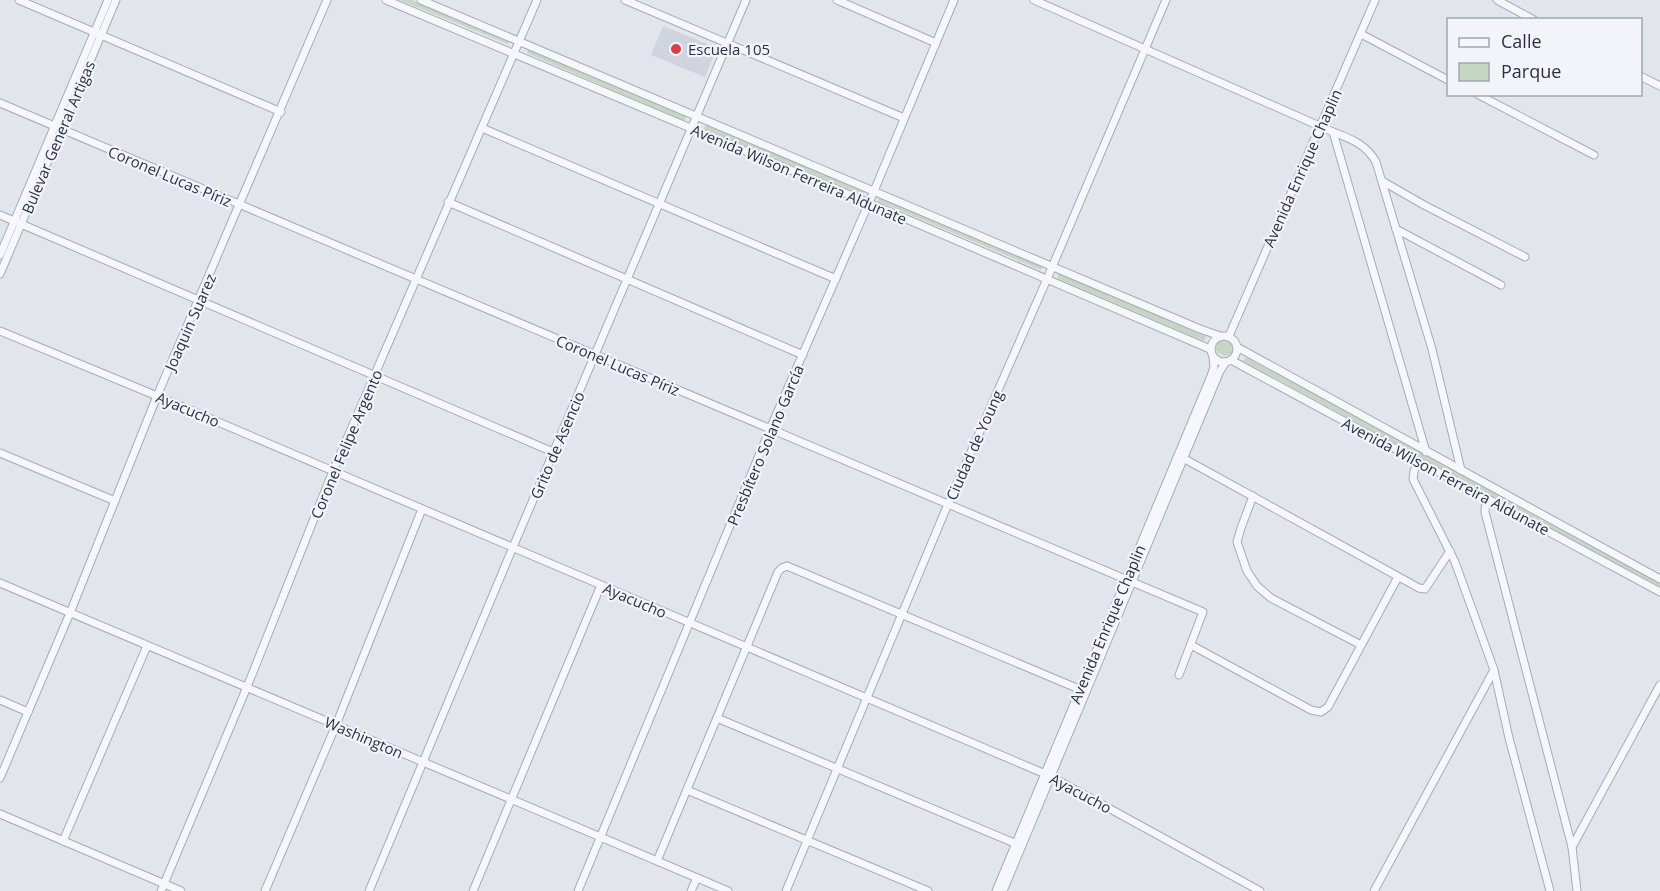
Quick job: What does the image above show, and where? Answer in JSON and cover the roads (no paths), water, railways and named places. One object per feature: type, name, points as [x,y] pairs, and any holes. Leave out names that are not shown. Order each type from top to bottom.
[{"type":"street","points":[[19,0],[281,112]]},
{"type":"street","name":"Bulevar General Artigas","points":[[98,34],[108,0]]},
{"type":"street","name":"Bulevar General Artigas","points":[[0,255],[17,222],[98,34],[116,0]]},
{"type":"street","name":"Joaquin Suarez","points":[[0,778],[70,613],[157,396],[281,112],[327,0]]},
{"type":"street","name":"Avenida Wilson Ferreira Aldunate","points":[[386,0],[1210,349]]},
{"type":"street","name":"Avenida Wilson Ferreira Aldunate","points":[[421,0],[1200,330],[1220,336]]},
{"type":"street","name":"Coronel Felipe Argento","points":[[163,888],[247,687],[333,471],[537,0]]},
{"type":"street","points":[[625,0],[904,118]]},
{"type":"street","name":"Grito de Asencio","points":[[369,891],[746,0]]},
{"type":"street","points":[[837,0],[936,43]]},
{"type":"street","name":"Presbítero Solano García","points":[[578,891],[770,429],[869,203],[954,0]]},
{"type":"street","points":[[1034,0],[1359,142],[1371,152],[1382,181],[1432,349],[1461,470]]},
{"type":"street","points":[[1053,8],[1057,0]]},
{"type":"street","name":"Ciudad de Young","points":[[786,891],[948,504],[1166,0]]},
{"type":"street","name":"Avenida Enrique Chaplin","points":[[1229,336],[1375,0]]},
{"type":"street","points":[[1497,0],[1530,18]]},
{"type":"street","points":[[1361,34],[1447,79]]},
{"type":"street","points":[[1642,77],[1660,86]]},
{"type":"street","points":[[1481,96],[1594,155]]},
{"type":"street","name":"Coronel Lucas Píriz","points":[[0,103],[1203,612],[1179,675]]},
{"type":"street","points":[[482,128],[836,279]]},
{"type":"street","points":[[1333,132],[1426,452]]},
{"type":"street","points":[[1382,181],[1525,257]]},
{"type":"street","points":[[448,202],[803,354]]},
{"type":"street","points":[[0,215],[553,452]]},
{"type":"street","name":"Bulevar General Artigas","points":[[0,274],[17,222]]},
{"type":"street","points":[[1396,229],[1501,285]]},
{"type":"street","name":"Ayacucho","points":[[0,331],[1047,775],[1260,891]]},
{"type":"street","points":[[1220,336],[1229,336],[1235,341],[1236,355],[1228,361],[1219,361],[1213,357],[1210,349],[1213,341],[1220,336]]},
{"type":"street","name":"Avenida Wilson Ferreira Aldunate","points":[[1237,347],[1660,579]]},
{"type":"street","name":"Avenida Enrique Chaplin","points":[[1181,457],[1214,367],[1213,357]]},
{"type":"street","name":"Avenida Wilson Ferreira Aldunate","points":[[1228,361],[1419,461],[1660,592]]},
{"type":"street","name":"Avenida Enrique Chaplin","points":[[996,891],[1018,845],[1181,457],[1220,371],[1228,361]]},
{"type":"street","points":[[0,453],[115,501]]},
{"type":"street","points":[[1181,457],[1419,588],[1425,589],[1450,551]]},
{"type":"street","points":[[1419,461],[1413,479],[1450,551],[1494,670],[1505,723],[1550,891]]},
{"type":"street","points":[[1253,496],[1237,542],[1247,571],[1257,586],[1271,598],[1361,645]]},
{"type":"street","points":[[1486,497],[1485,512],[1572,847],[1576,891]]},
{"type":"street","points":[[265,891],[336,725],[422,509]]},
{"type":"street","points":[[657,861],[778,572],[787,566],[1082,691]]},
{"type":"street","points":[[1191,645],[1311,710],[1321,712],[1328,707],[1398,577]]},
{"type":"street","name":"Washington","points":[[0,583],[728,891]]},
{"type":"street","points":[[474,891],[601,585]]},
{"type":"street","points":[[63,841],[147,646]]},
{"type":"street","points":[[1374,891],[1494,670]]},
{"type":"street","points":[[1572,847],[1660,685]]},
{"type":"street","points":[[0,700],[28,712]]},
{"type":"street","points":[[717,718],[1018,845]]},
{"type":"street","points":[[687,790],[928,891]]},
{"type":"street","points":[[0,814],[163,888],[180,891]]},
{"type":"street","name":"Avenida Enrique Chaplin","points":[[1003,891],[1018,845]]},
{"type":"street","points":[[691,891],[696,878]]},
{"type":"place","name":"Escuela 105","points":[[676,49]]}]
